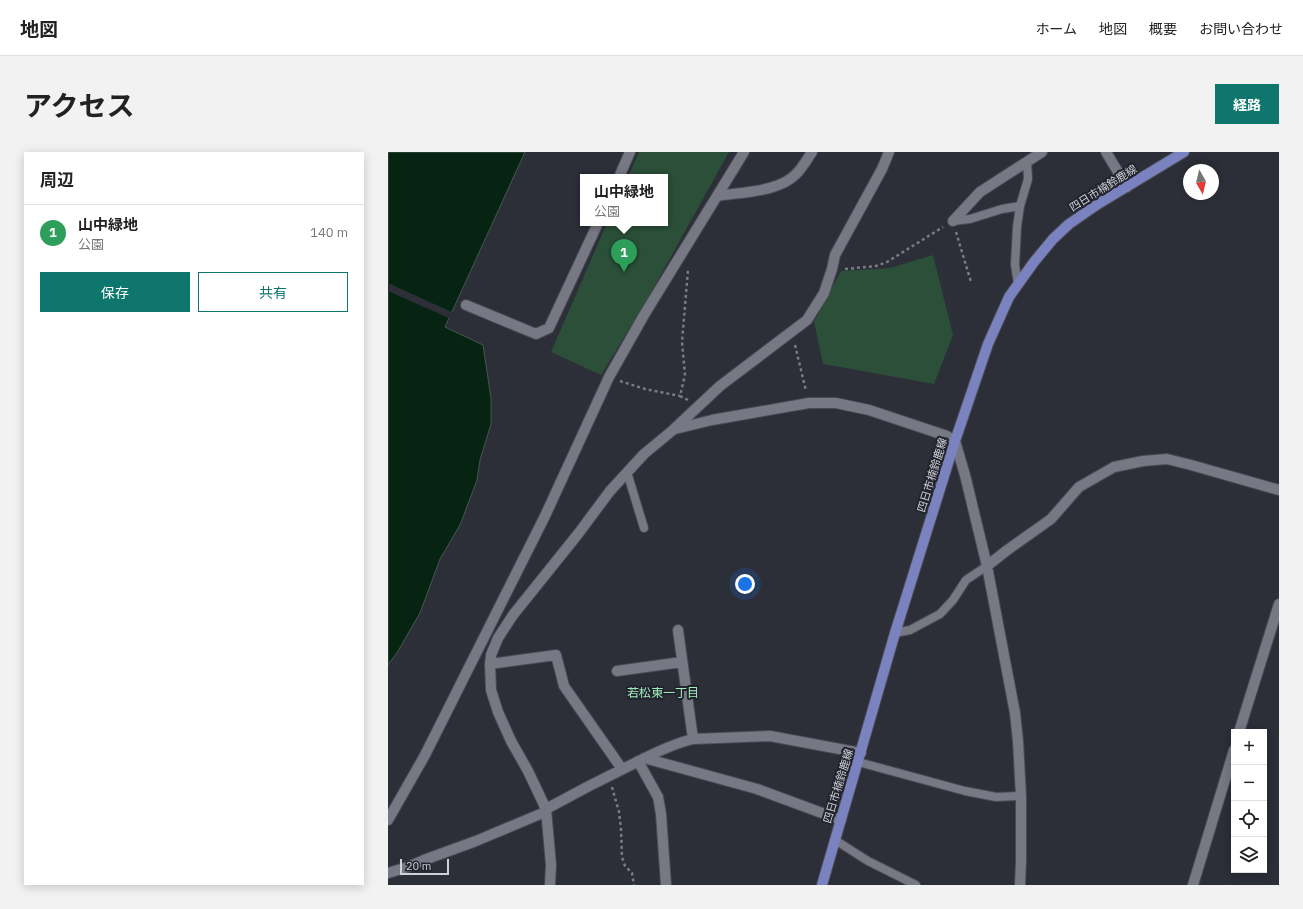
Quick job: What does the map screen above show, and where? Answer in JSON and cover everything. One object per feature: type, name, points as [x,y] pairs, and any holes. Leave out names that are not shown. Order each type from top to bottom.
[{"type":"main road","name":"四日市楠鈴鹿線","points":[[822,885],[895,633],[955,441],[988,344],[1010,297],[1034,262],[1053,239],[1069,224],[1098,204],[1184,152]]},
{"type":"street","points":[[620,174],[630,152]]},
{"type":"street","points":[[388,820],[429,748],[545,516],[609,377],[644,315],[744,152]]},
{"type":"street","points":[[718,196],[772,187],[785,182],[795,175],[812,152]]},
{"type":"street","points":[[550,885],[551,865],[546,810],[528,771],[511,741],[498,712],[491,690],[491,655],[498,638],[513,615],[578,534],[610,491],[644,454],[673,430],[720,386],[807,320],[824,293],[835,255],[882,169],[889,152]]},
{"type":"street","points":[[952,221],[980,192],[1042,152]]},
{"type":"street","points":[[1106,152],[1127,187]]},
{"type":"street","points":[[466,304],[536,334],[549,328],[597,226]]},
{"type":"street","points":[[673,430],[712,420],[808,404],[836,403],[869,410],[947,436],[955,441],[965,475],[987,566],[1015,713],[1021,796],[1020,885]]},
{"type":"street","points":[[987,566],[1051,519],[1079,487],[1114,467],[1143,461],[1167,460],[1191,464],[1279,490]]},
{"type":"street","points":[[1241,729],[1279,604]]},
{"type":"street","points":[[678,630],[693,739]]},
{"type":"street","points":[[490,664],[556,655],[564,686],[622,769]]},
{"type":"street","points":[[617,671],[682,662]]},
{"type":"street","points":[[388,873],[476,841],[546,810],[609,775],[682,742],[693,739],[770,736],[860,758]]},
{"type":"street","points":[[641,760],[757,789],[840,820]]},
{"type":"street","points":[[641,760],[658,798],[662,814],[666,885]]},
{"type":"street","points":[[1193,885],[1231,760]]},
{"type":"lane","points":[[1018,284],[1015,254],[1020,206],[1028,179],[1026,162]]},
{"type":"lane","points":[[952,221],[970,219],[1002,209],[1020,206]]},
{"type":"lane","points":[[627,472],[644,528]]},
{"type":"lane","points":[[895,633],[910,630],[940,614],[953,600],[966,580],[987,566]]},
{"type":"lane","points":[[860,758],[965,791],[996,797],[1021,796]]},
{"type":"lane","points":[[835,840],[868,862],[916,885]]},
{"type":"path","points":[[832,269],[853,269],[876,266],[887,262],[952,221],[971,282]]},
{"type":"path","points":[[680,396],[685,375],[682,342],[688,271],[690,265]]},
{"type":"path","points":[[792,331],[808,404]]},
{"type":"path","points":[[609,377],[645,389],[680,396],[700,405]]},
{"type":"path","points":[[609,775],[621,829],[622,857],[632,874],[634,885]]},
{"type":"shaded area","points":[[388,152],[525,152],[445,327],[483,345],[491,398],[491,424],[480,460],[477,480],[460,525],[440,559],[420,613],[388,665]]},
{"type":"shaded area","points":[[639,152],[729,152],[648,298],[601,375],[551,352],[606,226],[668,226],[668,174],[629,174]]},
{"type":"shaded area","points":[[933,255],[953,335],[934,384],[823,364],[814,322],[841,271],[890,268]]},
{"type":"pier","points":[[388,283],[454,313],[451,319],[388,291]]},
{"type":"place","name":"山中緑地","points":[[624,272]]},
{"type":"district","name":"若松東一丁目","points":[[663,692]]}]
